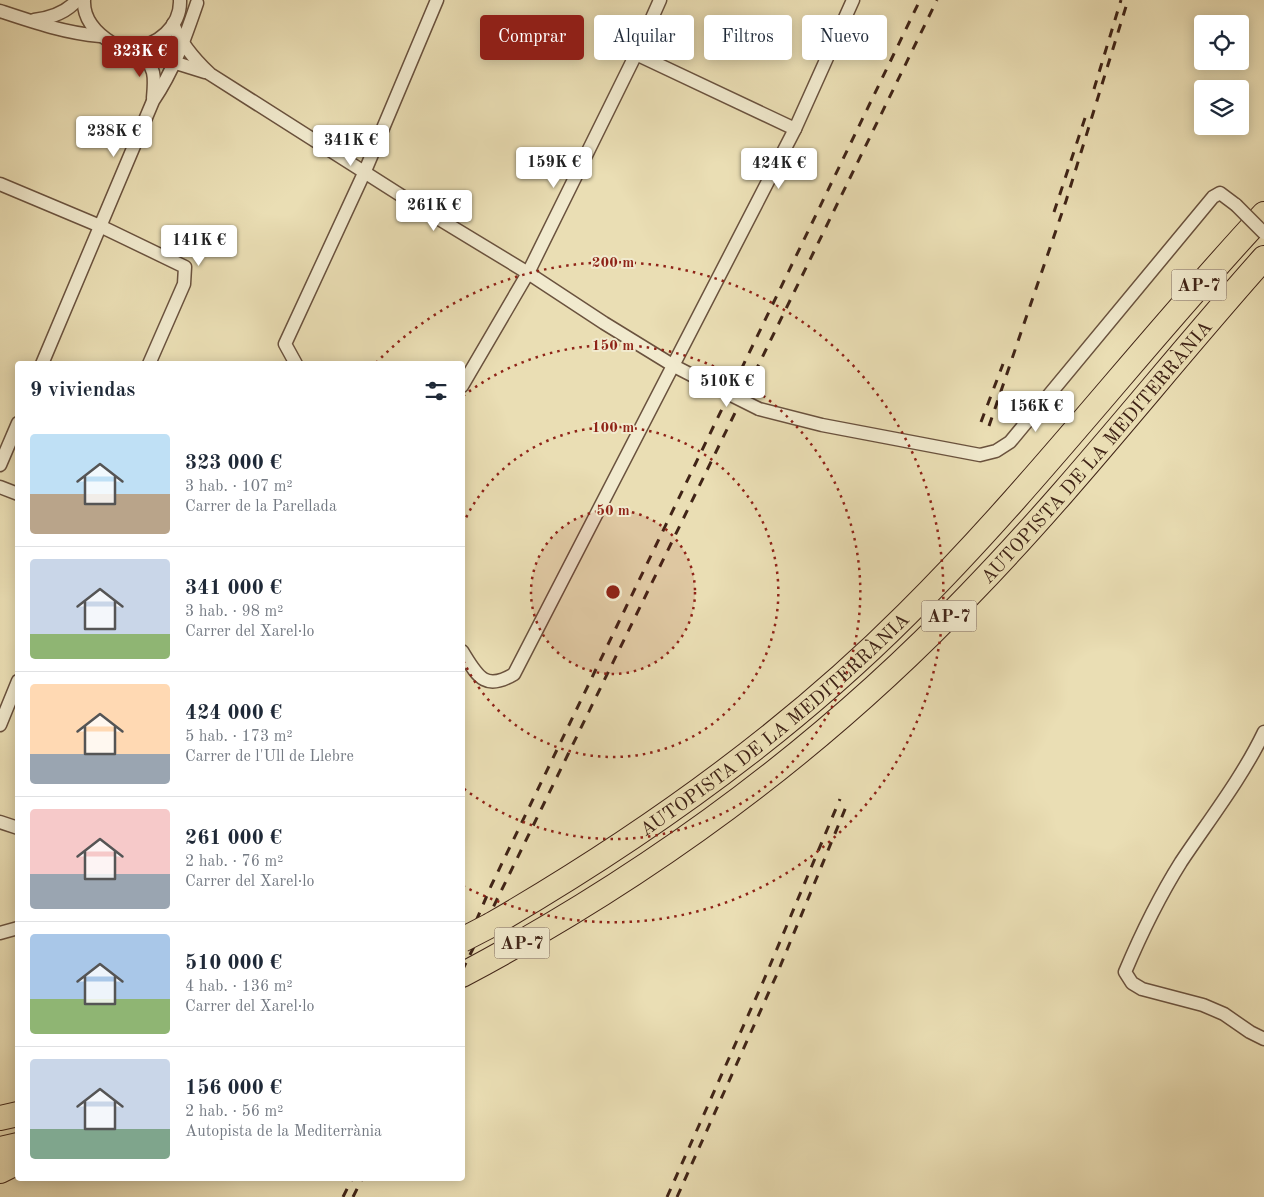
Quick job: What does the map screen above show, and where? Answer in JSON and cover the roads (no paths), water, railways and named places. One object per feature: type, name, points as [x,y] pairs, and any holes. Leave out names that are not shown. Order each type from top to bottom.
[{"type":"highway","name":"AUTOPISTA DE LA MEDITERRÀNIA","points":[[465,938],[491,925],[605,856],[696,792],[764,740],[870,649],[912,609],[988,529],[1172,316],[1264,214]]},
{"type":"highway","name":"AUTOPISTA DE LA MEDITERRÀNIA","points":[[465,977],[575,912],[661,856],[760,784],[853,706],[971,594],[1026,534],[1264,258]]},
{"type":"highway","points":[[0,1118],[15,1115]]},
{"type":"highway","points":[[0,1149],[15,1146]]},
{"type":"highway","points":[[0,1171],[15,1164]]},
{"type":"street","points":[[29,20],[56,15],[77,0]]},
{"type":"street","points":[[84,0],[86,16],[92,27],[100,36],[112,43],[210,74],[416,206],[528,273],[674,366],[759,409],[822,425],[980,455],[996,451],[1010,442],[1208,202],[1220,192],[1264,233]]},
{"type":"street","points":[[125,47],[140,47],[153,43],[166,34],[174,22],[180,6],[180,0]]},
{"type":"street","points":[[294,361],[285,344],[364,171],[438,0]]},
{"type":"street","points":[[653,15],[660,0]]},
{"type":"street","points":[[465,656],[476,675],[485,680],[495,682],[506,679],[514,674],[795,129],[853,0]]},
{"type":"street","points":[[174,22],[189,13],[198,2]]},
{"type":"street","points":[[43,361],[153,101],[166,82],[176,62],[198,2]]},
{"type":"street","points":[[0,11],[57,29],[100,36]]},
{"type":"street","points":[[174,22],[183,43],[192,56],[210,74]]},
{"type":"street","points":[[138,51],[152,65],[154,74],[153,101]]},
{"type":"street","points":[[465,381],[528,273],[633,60]]},
{"type":"street","points":[[649,60],[795,129]]},
{"type":"street","points":[[0,184],[100,226],[185,267],[184,284],[150,361]]},
{"type":"street","points":[[0,465],[15,430]]},
{"type":"street","points":[[0,487],[15,493]]},
{"type":"street","points":[[0,725],[15,688]]},
{"type":"street","points":[[1264,732],[1246,764],[1166,888],[1125,972],[1132,983],[1142,989],[1203,1005],[1224,1014],[1264,1039]]},
{"type":"street","points":[[0,822],[15,827]]},
{"type":"street","points":[[0,933],[15,929]]},
{"type":"railway","points":[[465,947],[491,886],[920,0]]},
{"type":"railway","points":[[465,965],[937,0]]},
{"type":"railway","points":[[1094,89],[1121,0]]},
{"type":"railway","points":[[989,426],[1066,201],[1128,0]]},
{"type":"railway","points":[[1054,212],[1086,115]]},
{"type":"railway","points":[[981,422],[1003,364]]},
{"type":"railway","points":[[667,1197],[763,982],[840,799]]},
{"type":"railway","points":[[677,1197],[777,974],[848,802]]},
{"type":"railway","points":[[343,1197],[351,1181]]},
{"type":"railway","points":[[353,1197],[361,1181]]}]
